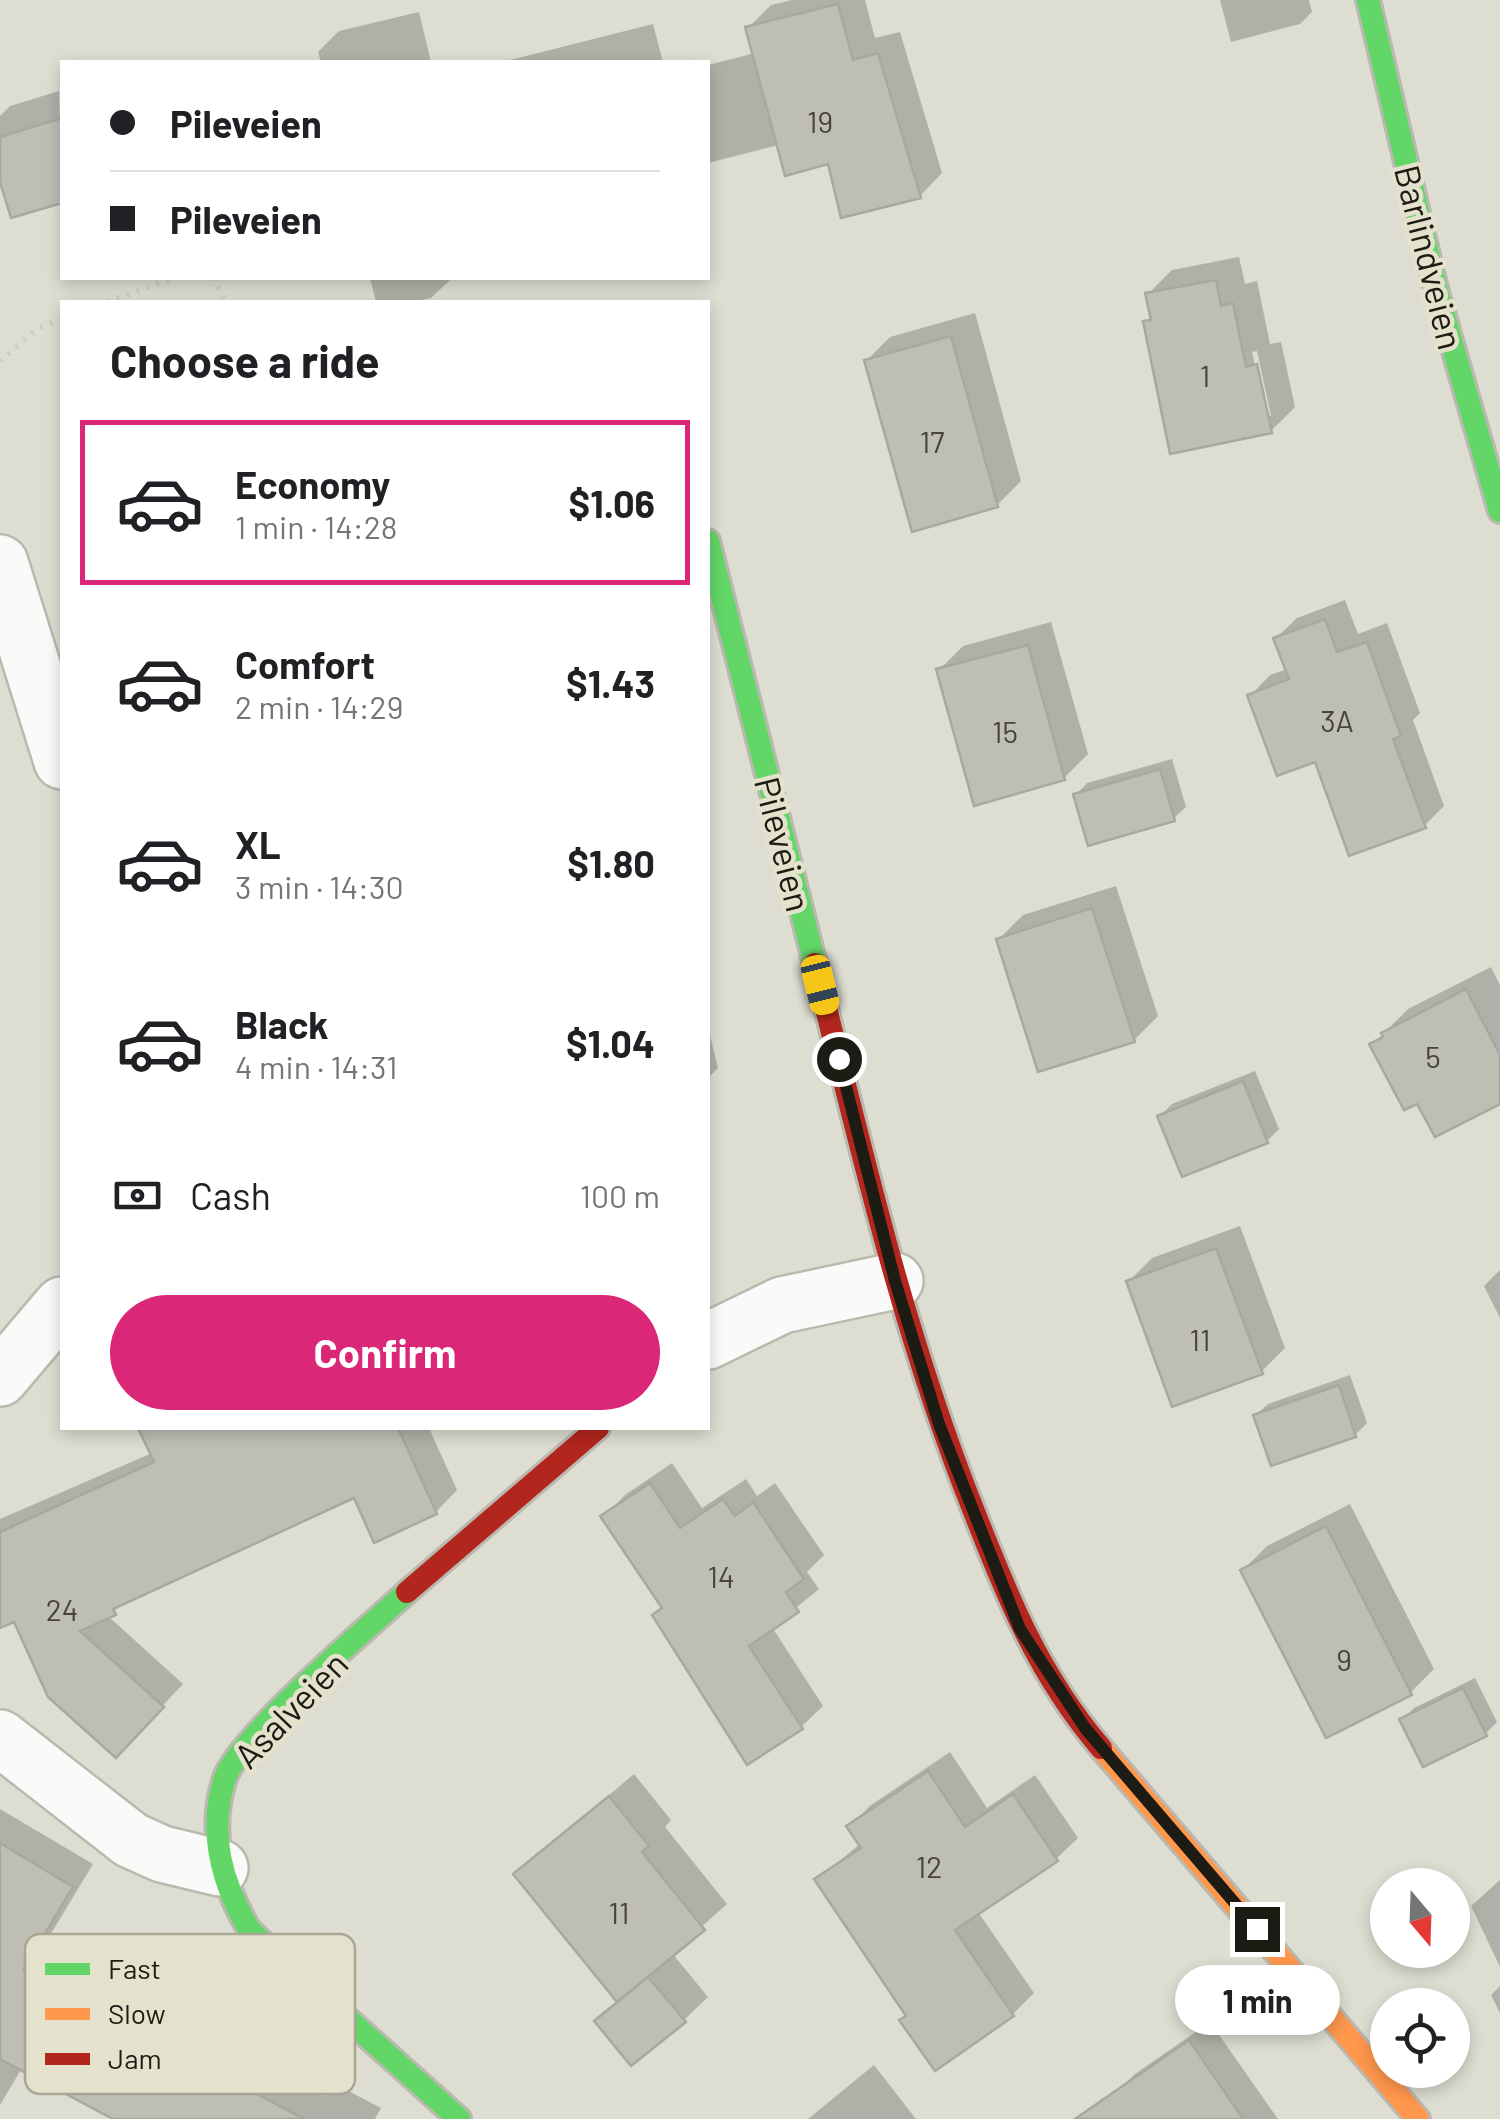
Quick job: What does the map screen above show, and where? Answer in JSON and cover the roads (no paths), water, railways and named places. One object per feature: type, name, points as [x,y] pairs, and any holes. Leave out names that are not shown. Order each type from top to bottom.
[{"type":"street","name":"Barlindveien","points":[[1368,0],[1435,285],[1500,511]]},
{"type":"street","name":"Pileveien","points":[[710,549],[895,1281],[939,1424],[1020,1629],[1085,1728],[1418,2119]]},
{"type":"street","points":[[0,564],[60,756]]},
{"type":"street","points":[[710,1340],[782,1304],[895,1281]]},
{"type":"street","points":[[0,1378],[60,1306]]},
{"type":"street","name":"Asalveien","points":[[252,1934],[229,1896],[220,1868],[215,1834],[226,1775],[280,1711],[405,1594],[596,1430]]},
{"type":"street","points":[[0,1738],[132,1840],[162,1854],[220,1868]]},
{"type":"street","name":"Asalveien","points":[[355,2026],[460,2119]]}]
